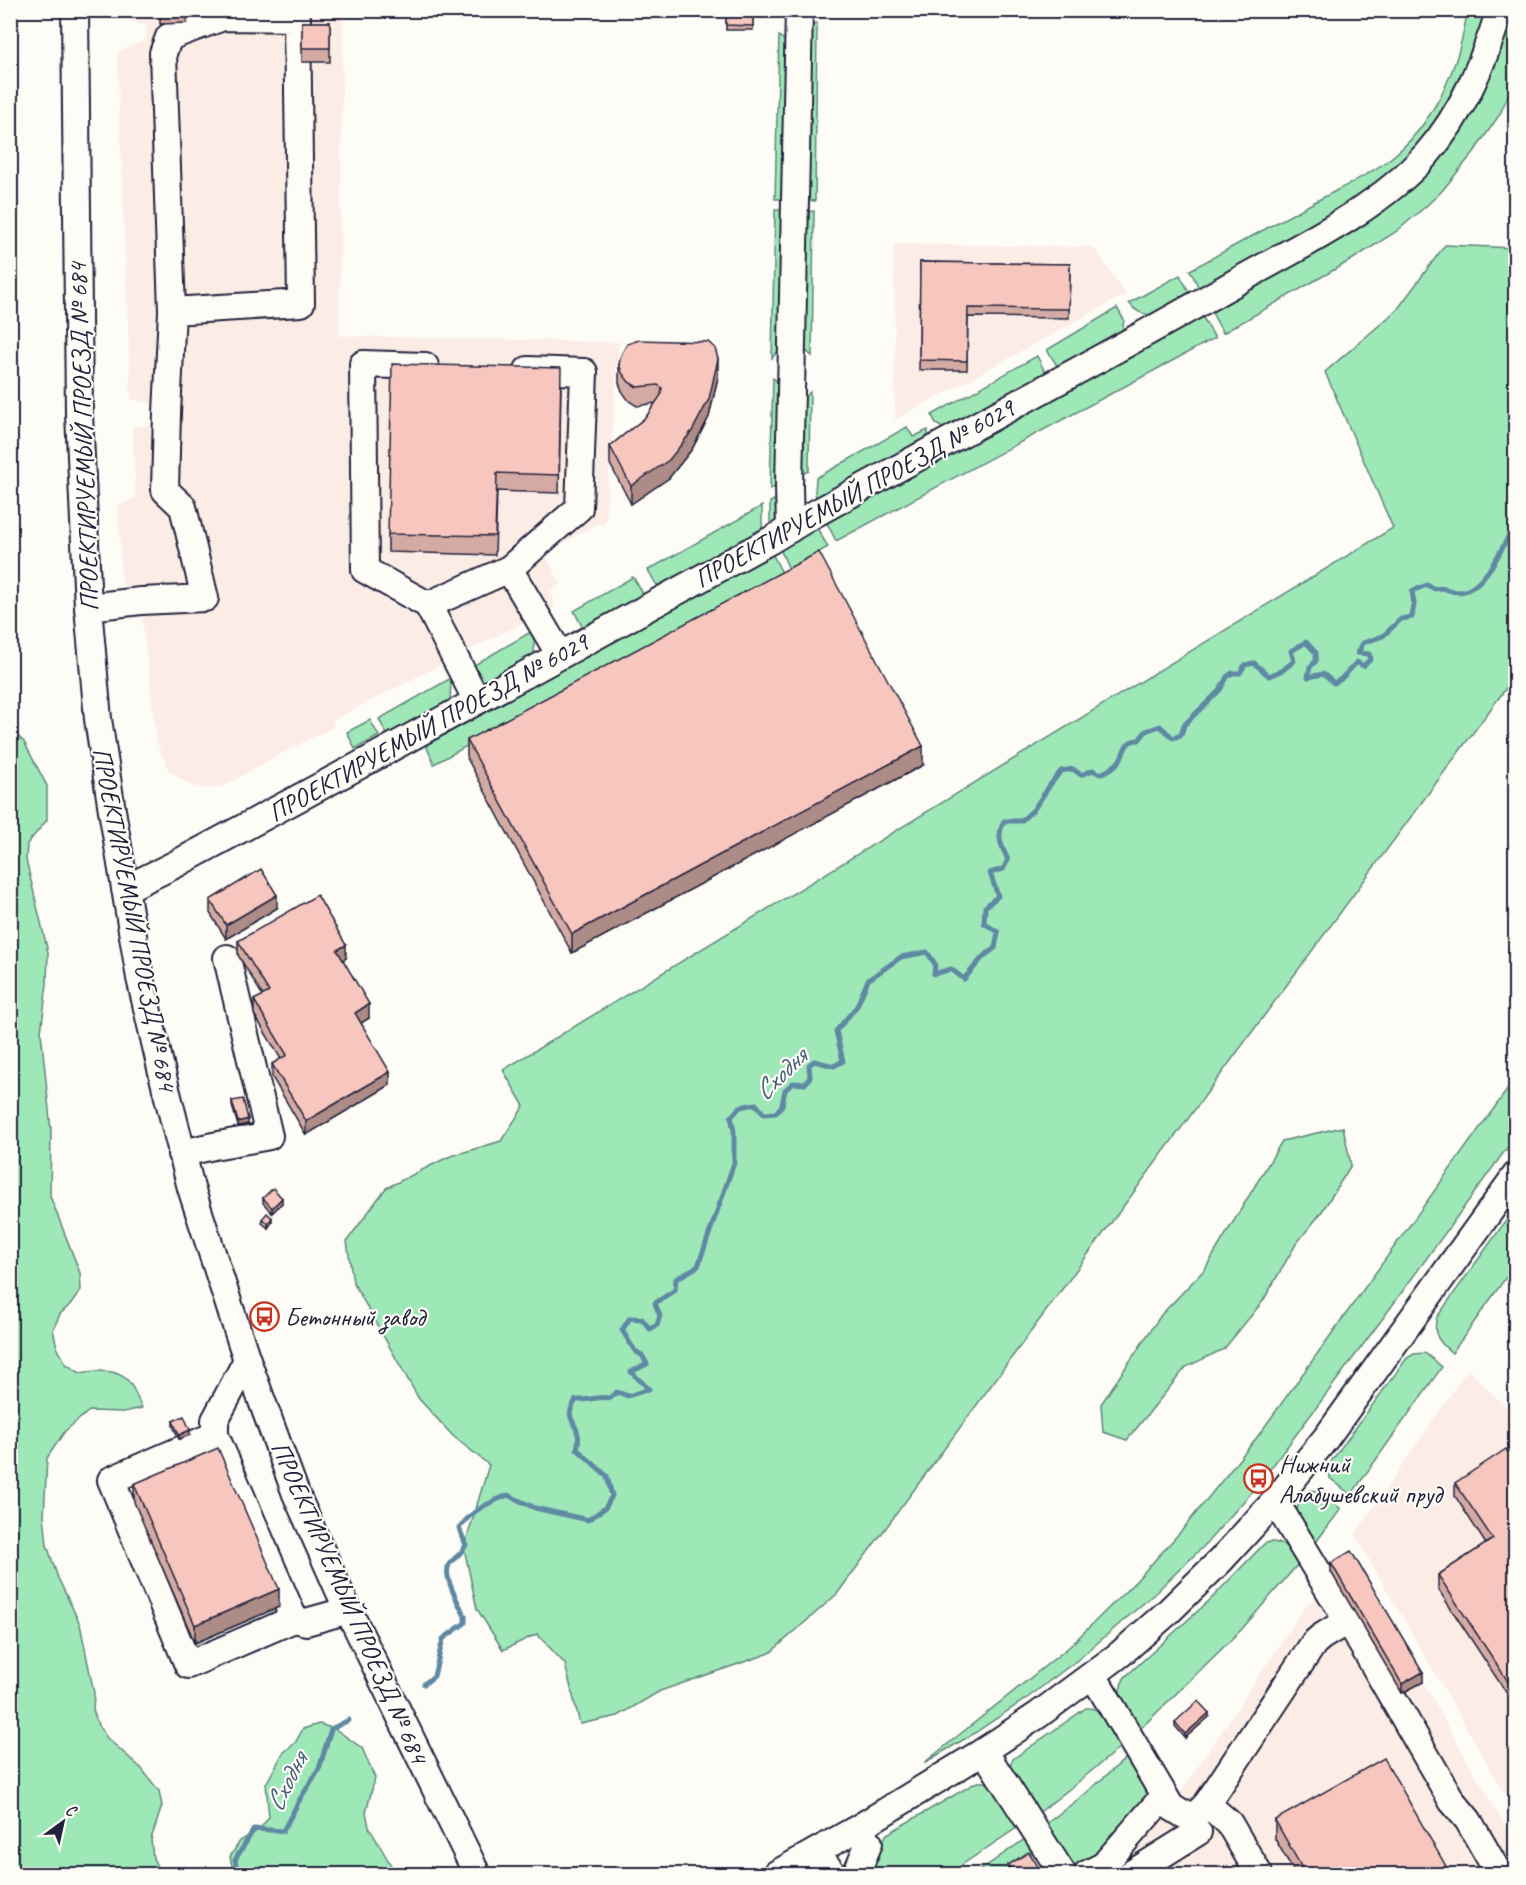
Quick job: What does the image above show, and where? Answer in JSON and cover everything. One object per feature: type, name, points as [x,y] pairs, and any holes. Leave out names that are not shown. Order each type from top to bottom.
[{"type":"street","name":"ПРОЕКТИРУЕМЫЙ ПРОЕЗД № 684","points":[[75,10],[79,414],[88,607],[98,719],[140,978],[181,1154],[247,1360],[296,1494],[349,1610],[477,1875]]},
{"type":"street","points":[[790,529],[799,10]]},
{"type":"street","name":"ПРОЕКТИРУЕМЫЙ ПРОЕЗД № 6029","points":[[125,889],[187,859],[560,656],[1201,303],[1375,200],[1426,155],[1445,131],[1478,74],[1500,10]]},
{"type":"street","points":[[88,607],[141,601],[206,598],[183,507],[165,490],[172,311],[163,53],[169,37],[217,14],[297,18],[301,303],[172,311]]},
{"type":"street","points":[[444,367],[363,364],[365,570],[428,605],[477,701]]},
{"type":"street","points":[[428,605],[509,569],[579,508],[584,372],[502,369]]},
{"type":"street","points":[[509,569],[560,656]]},
{"type":"street","points":[[181,1154],[205,1147],[269,1136],[226,958]]},
{"type":"street","points":[[776,1875],[860,1827],[1038,1715],[1119,1655],[1169,1611],[1221,1560],[1275,1501],[1326,1438],[1515,1175]]},
{"type":"street","points":[[247,1360],[215,1420],[215,1435],[294,1619]]},
{"type":"street","points":[[215,1435],[111,1480],[188,1665],[294,1619],[306,1622],[349,1610]]},
{"type":"street","points":[[1275,1501],[1452,1801],[1468,1820],[1499,1875]]},
{"type":"street","points":[[1131,1875],[1197,1817],[1314,1643],[1347,1621]]},
{"type":"street","points":[[1093,1675],[1171,1807],[1197,1817],[1229,1823],[1259,1875]]},
{"type":"street","points":[[984,1751],[1063,1875]]},
{"type":"street","points":[[1087,1875],[1103,1866],[1163,1795]]},
{"type":"street","points":[[856,1875],[868,1843],[860,1827]]},
{"type":"street","points":[[816,1852],[833,1875]]},
{"type":"shaded area","points":[[116,11],[343,11],[339,336],[619,342],[605,523],[595,525],[545,554],[561,585],[550,591],[555,606],[333,720],[333,727],[267,761],[225,786],[205,789],[189,785],[169,771],[157,743],[139,593],[122,584],[118,506],[136,498],[132,426],[154,426],[153,404],[131,399],[117,53],[146,41],[146,26],[123,17]]},
{"type":"shaded area","points":[[894,244],[1093,247],[1126,294],[895,420]]},
{"type":"shaded area","points":[[1468,1369],[1515,1417],[1515,1811],[1355,1535]]},
{"type":"shaded area","points":[[1329,1592],[1423,1682],[1515,1844],[1515,1874],[1111,1874],[1158,1825],[1307,1604]]},
{"type":"green space","points":[[1467,11],[1488,11],[1476,49],[1441,116],[1408,157],[1365,195],[1200,290],[1190,270],[1369,173],[1403,147],[1418,131],[1442,94],[1458,53]]},
{"type":"green space","points":[[1511,11],[1515,11],[1515,79],[1500,114],[1474,152],[1441,192],[1397,231],[1353,259],[1223,333],[1211,311],[1383,211],[1418,181],[1450,146],[1487,83]]},
{"type":"green space","points":[[817,23],[815,201],[806,200],[810,29]]},
{"type":"green space","points":[[779,36],[787,45],[784,199],[775,199]]},
{"type":"green space","points":[[775,210],[783,210],[780,349],[772,358]]},
{"type":"green space","points":[[814,211],[812,356],[804,349],[806,212]]},
{"type":"green space","points":[[1445,245],[1515,248],[1508,307],[1515,305],[1515,676],[837,1594],[770,1653],[660,1691],[618,1716],[580,1724],[565,1664],[537,1634],[503,1650],[477,1609],[464,1548],[489,1465],[453,1436],[419,1399],[353,1282],[347,1241],[386,1188],[448,1157],[501,1141],[524,1106],[503,1070],[1393,528],[1325,372],[1397,310]]},
{"type":"green space","points":[[1180,275],[1190,294],[1166,309],[1144,314],[1129,303]]},
{"type":"green space","points":[[1117,308],[1124,320],[1122,333],[1058,367],[1047,350]]},
{"type":"green space","points":[[1202,316],[1215,338],[836,541],[827,523]]},
{"type":"green space","points":[[1037,356],[1045,372],[1044,376],[946,430],[936,424],[932,415]]},
{"type":"green space","points":[[773,378],[779,383],[778,486],[770,489]]},
{"type":"green space","points":[[810,392],[809,471],[801,474],[803,399]]},
{"type":"green space","points":[[907,427],[913,437],[928,430],[928,440],[817,500],[816,478]]},
{"type":"green space","points":[[778,498],[777,521],[775,525],[770,526],[770,502]]},
{"type":"green space","points":[[762,506],[762,531],[662,586],[656,584],[648,570]]},
{"type":"green space","points":[[817,528],[828,547],[789,569],[780,549]]},
{"type":"green space","points":[[772,553],[782,573],[434,764],[426,745]]},
{"type":"green space","points":[[633,577],[642,592],[642,598],[584,630],[574,611]]},
{"type":"green space","points":[[534,630],[534,656],[486,683],[464,671]]},
{"type":"green space","points":[[451,678],[450,704],[388,737],[379,719]]},
{"type":"green space","points":[[370,720],[379,736],[355,749],[347,732]]},
{"type":"green space","points":[[10,729],[24,742],[47,786],[47,820],[27,844],[26,860],[48,952],[41,1032],[51,1130],[50,1196],[80,1273],[81,1290],[60,1314],[53,1330],[57,1347],[66,1364],[80,1373],[100,1371],[119,1374],[131,1385],[142,1408],[124,1412],[89,1411],[65,1431],[47,1458],[44,1515],[47,1545],[58,1578],[80,1624],[94,1693],[93,1710],[98,1725],[107,1738],[141,1768],[159,1791],[162,1806],[151,1839],[153,1858],[160,1873],[164,1874],[11,1874]]},
{"type":"green space","points":[[1515,1079],[1515,1137],[1259,1484],[1204,1546],[1153,1595],[1080,1658],[1027,1698],[924,1763],[1069,1647],[1136,1581],[1183,1529],[1258,1436]]},
{"type":"green space","points":[[1343,1127],[1351,1165],[1321,1213],[1296,1244],[1263,1301],[1224,1349],[1186,1367],[1127,1440],[1103,1432],[1101,1404],[1161,1315],[1205,1269],[1282,1141]]},
{"type":"green space","points":[[1515,1208],[1515,1265],[1452,1353],[1438,1338],[1435,1329],[1437,1317]]},
{"type":"green space","points":[[1425,1353],[1442,1367],[1351,1495],[1330,1478],[1329,1468],[1332,1460],[1407,1358],[1414,1354]]},
{"type":"green space","points":[[1310,1490],[1317,1491],[1341,1509],[1313,1546],[1297,1516],[1299,1504]]},
{"type":"green space","points":[[1270,1542],[1284,1545],[1300,1562],[1241,1630],[1137,1732],[1120,1699],[1121,1685],[1125,1677],[1211,1599],[1264,1544]]},
{"type":"green space","points":[[1086,1708],[1099,1711],[1104,1715],[1125,1743],[1036,1815],[1010,1774],[1010,1765],[1013,1759]]},
{"type":"green space","points":[[319,1724],[335,1729],[362,1748],[375,1778],[366,1812],[369,1827],[396,1874],[234,1874],[230,1857],[240,1841],[259,1830],[269,1817],[266,1784],[283,1753],[295,1743],[303,1729]]},
{"type":"green space","points":[[1132,1753],[1153,1791],[1143,1807],[1110,1835],[1107,1849],[1081,1867],[1074,1868],[1042,1827],[1085,1794]]},
{"type":"green space","points":[[977,1782],[991,1785],[1021,1825],[948,1874],[867,1874],[876,1850],[887,1834]]},
{"type":"green space","points":[[1029,1836],[1035,1847],[1029,1856],[1002,1874],[975,1874]]},
{"type":"building","points":[[160,10],[187,10],[187,14],[160,15]]},
{"type":"building","points":[[726,10],[753,10],[753,26],[726,25]]},
{"type":"building","points":[[302,22],[330,22],[330,48],[302,48]]},
{"type":"building","points":[[920,262],[1070,264],[1069,309],[968,308],[967,361],[919,360]]},
{"type":"building","points":[[639,340],[708,342],[715,348],[718,359],[709,399],[692,431],[669,460],[631,486],[610,446],[646,417],[661,395],[662,388],[658,385],[637,387],[629,382],[622,373],[619,364],[621,355],[627,344]]},
{"type":"building","points":[[392,364],[561,368],[559,475],[497,473],[495,536],[388,534]]},
{"type":"building","points":[[819,552],[923,746],[572,934],[467,740]]},
{"type":"building","points":[[261,869],[277,895],[226,925],[210,900]]},
{"type":"building","points":[[317,895],[346,945],[337,950],[369,1004],[355,1013],[390,1072],[306,1121],[272,1064],[287,1055],[254,1000],[269,992],[238,941]]},
{"type":"building","points":[[243,1099],[248,1119],[238,1122],[232,1101]]},
{"type":"building","points":[[273,1188],[282,1198],[272,1208],[263,1198]]},
{"type":"building","points":[[267,1213],[272,1218],[268,1223],[262,1219]]},
{"type":"building","points":[[184,1416],[190,1430],[179,1435],[173,1421]]},
{"type":"building","points":[[218,1448],[279,1589],[195,1625],[134,1484]]},
{"type":"building","points":[[1506,1449],[1515,1463],[1515,1692],[1438,1575],[1493,1539],[1455,1483]]},
{"type":"building","points":[[1351,1551],[1423,1672],[1402,1684],[1331,1563]]},
{"type":"building","points":[[1198,1701],[1209,1713],[1185,1734],[1175,1722]]},
{"type":"building","points":[[1384,1758],[1451,1875],[1306,1875],[1275,1820]]},
{"type":"building","points":[[1029,1852],[1041,1871],[1035,1875],[1014,1875],[1008,1865]]},
{"type":"waterway","name":"Сходня","points":[[1516,502],[1516,507]]},
{"type":"waterway","name":"Сходня","points":[[424,1684],[434,1676],[443,1639],[465,1623],[465,1616],[449,1581],[448,1568],[466,1545],[459,1528],[470,1516],[487,1504],[508,1495],[535,1508],[588,1520],[605,1508],[612,1496],[607,1476],[577,1449],[578,1436],[570,1414],[572,1406],[576,1400],[610,1398],[617,1392],[628,1396],[649,1389],[631,1372],[647,1364],[642,1355],[635,1351],[622,1330],[630,1318],[642,1319],[650,1329],[657,1325],[660,1316],[655,1303],[675,1290],[676,1279],[698,1266],[734,1163],[734,1131],[731,1117],[740,1107],[756,1104],[764,1114],[776,1113],[782,1105],[785,1090],[793,1083],[805,1084],[810,1077],[809,1065],[814,1061],[834,1066],[843,1061],[836,1031],[857,1006],[868,980],[901,957],[927,952],[935,964],[934,974],[951,969],[964,979],[983,957],[995,948],[998,932],[984,923],[985,907],[998,896],[990,873],[1003,869],[1008,860],[1000,836],[1004,821],[1021,821],[1034,809],[1061,771],[1073,769],[1081,775],[1093,770],[1100,774],[1106,772],[1120,760],[1128,744],[1139,740],[1146,731],[1160,726],[1173,738],[1181,735],[1184,725],[1220,690],[1227,677],[1232,673],[1240,673],[1245,665],[1254,663],[1269,676],[1283,670],[1294,661],[1291,651],[1306,642],[1316,653],[1316,661],[1310,667],[1308,677],[1323,674],[1334,683],[1341,679],[1357,662],[1363,666],[1371,659],[1369,654],[1358,653],[1363,643],[1383,636],[1401,619],[1412,617],[1414,604],[1412,591],[1427,585],[1435,589],[1442,588],[1458,592],[1468,590],[1477,584],[1493,564],[1516,521]]},
{"type":"waterway","name":"Сходня","points":[[238,1874],[235,1860],[254,1829],[283,1831],[319,1769],[331,1729],[349,1720]]},
{"type":"place","name":"Бетонный завод","points":[[264,1317]]},
{"type":"place","name":"Нижний Алабушевский пруд","points":[[1258,1479]]}]
